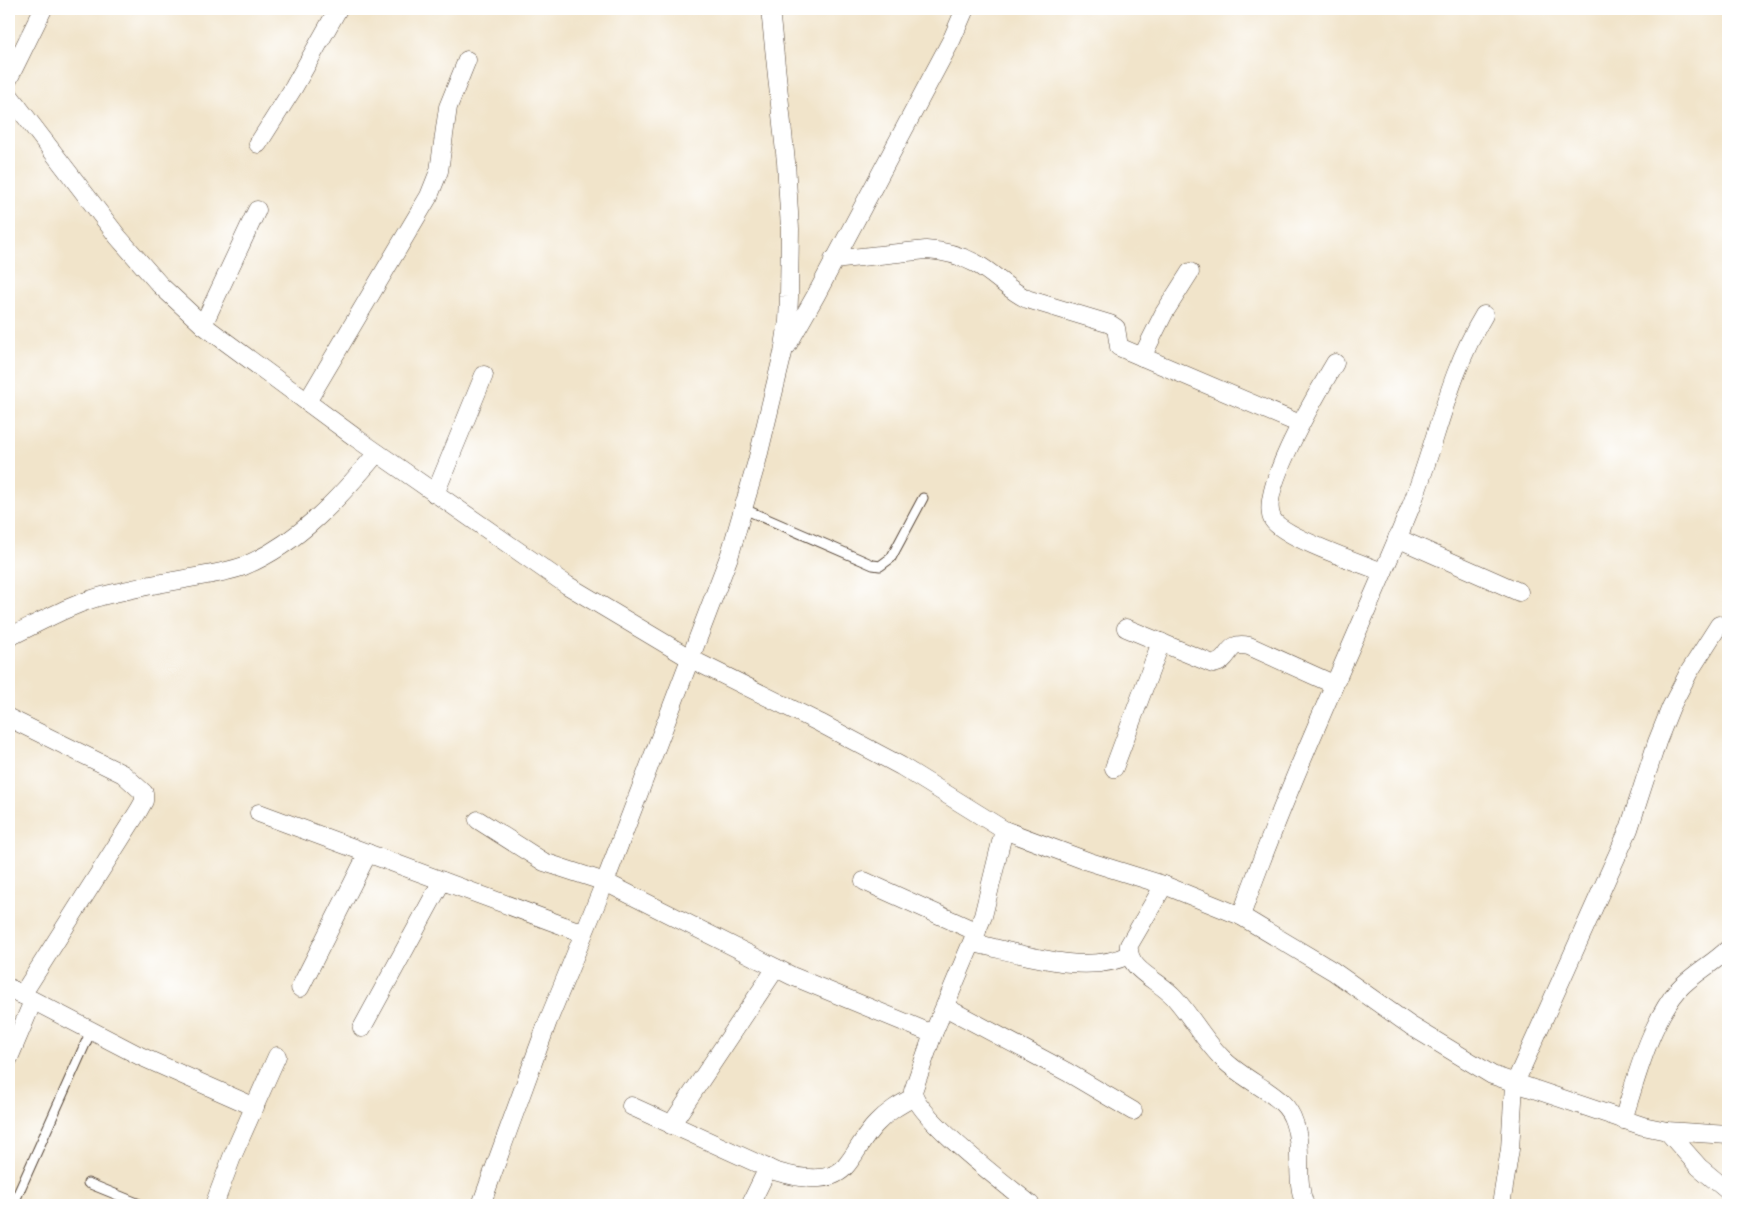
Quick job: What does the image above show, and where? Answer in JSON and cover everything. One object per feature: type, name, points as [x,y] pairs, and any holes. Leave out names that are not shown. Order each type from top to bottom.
[{"type":"street","points":[[9,78],[43,9]]},
{"type":"street","points":[[258,144],[294,88],[338,9]]},
{"type":"street","points":[[481,1205],[548,1021],[691,659],[730,554],[744,509],[783,353],[788,321],[790,229],[786,162],[770,9]]},
{"type":"street","points":[[783,353],[816,295],[952,39],[965,9]]},
{"type":"street","points":[[307,402],[432,190],[439,171],[448,107],[467,60]]},
{"type":"street","points":[[9,95],[118,237],[160,285],[203,325],[376,453],[567,585],[691,659],[820,722],[901,766],[1004,830],[1087,861],[1164,885],[1241,916],[1333,971],[1426,1036],[1492,1075],[1514,1085],[1623,1120],[1667,1131],[1728,1135]]},
{"type":"street","points":[[203,325],[257,210]]},
{"type":"street","points":[[833,260],[926,250],[957,256],[976,264],[1015,293],[1027,299],[1110,324],[1116,328],[1119,347],[1300,424]]},
{"type":"street","points":[[1142,357],[1164,313],[1190,272]]},
{"type":"street","points":[[1241,916],[1270,838],[1420,484],[1439,419],[1461,359],[1484,315]]},
{"type":"street","points":[[1335,363],[1300,424],[1272,494],[1270,507],[1273,519],[1290,533],[1383,572]]},
{"type":"street","points":[[435,494],[484,375]]},
{"type":"street","points":[[9,637],[72,607],[108,594],[153,584],[222,573],[245,565],[271,552],[298,534],[350,485],[376,453]]},
{"type":"street","points":[[1397,538],[1519,592]]},
{"type":"street","points":[[1502,1205],[1510,1149],[1514,1085],[1629,829],[1657,742],[1671,707],[1689,672],[1719,625]]},
{"type":"street","points":[[1126,628],[1213,664],[1223,660],[1234,646],[1241,644],[1249,646],[1334,684]]},
{"type":"street","points":[[1114,768],[1161,642]]},
{"type":"street","points":[[9,718],[123,774],[144,792],[144,801],[139,810],[21,995],[9,1058]]},
{"type":"street","points":[[260,813],[583,932]]},
{"type":"street","points":[[478,820],[544,862],[604,882],[776,968],[933,1034]]},
{"type":"street","points":[[1004,830],[999,858],[975,937],[933,1034],[916,1079],[914,1098],[968,1154],[1031,1205]]},
{"type":"street","points":[[300,988],[368,853]]},
{"type":"street","points":[[362,1028],[442,881]]},
{"type":"street","points":[[864,881],[975,937],[1083,965],[1102,964],[1128,955]]},
{"type":"street","points":[[1164,885],[1129,945],[1128,955],[1134,965],[1161,984],[1173,996],[1224,1060],[1278,1099],[1288,1109],[1298,1136],[1299,1183],[1304,1205]]},
{"type":"street","points":[[1623,1120],[1648,1046],[1670,1001],[1679,989],[1728,949]]},
{"type":"street","points":[[671,1125],[776,968]]},
{"type":"street","points":[[21,995],[140,1056],[255,1107]]},
{"type":"street","points":[[945,1007],[1067,1072],[1133,1111]]},
{"type":"street","points":[[214,1205],[277,1056]]},
{"type":"street","points":[[631,1106],[768,1168],[793,1176],[811,1178],[835,1174],[843,1168],[875,1125],[887,1113],[914,1098]]},
{"type":"street","points":[[1667,1131],[1699,1167],[1728,1191]]},
{"type":"street","points":[[750,1205],[768,1168]]},
{"type":"lane","points":[[744,509],[873,565],[880,566],[892,558],[923,498]]},
{"type":"lane","points":[[13,1205],[91,1031]]},
{"type":"lane","points":[[88,1183],[142,1205]]}]
